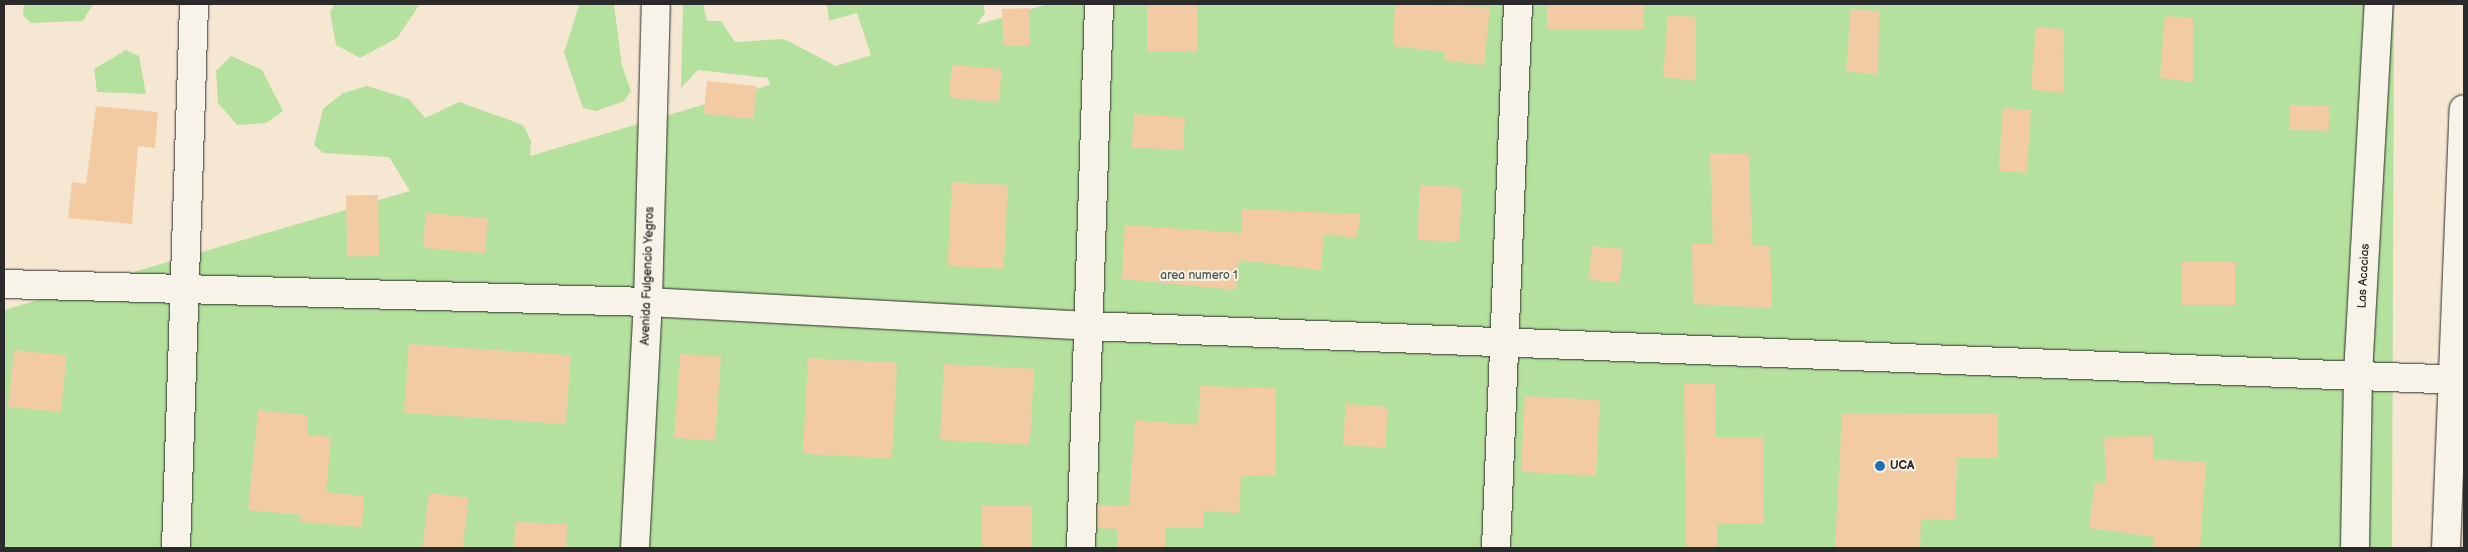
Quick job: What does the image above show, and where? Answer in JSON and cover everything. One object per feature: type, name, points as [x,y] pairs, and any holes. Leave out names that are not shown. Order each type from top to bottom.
[{"type":"street","points":[[176,548],[194,4]]},
{"type":"street","name":"Avenida Fulgencio Yegros","points":[[634,548],[648,302],[656,4]]},
{"type":"street","points":[[1080,548],[1099,4]]},
{"type":"street","points":[[1496,548],[1518,4]]},
{"type":"street","name":"Las Acacias","points":[[2354,548],[2358,374],[2379,4]]},
{"type":"street","points":[[2446,548],[2460,380],[2464,109]]},
{"type":"street","points":[[4,284],[185,291],[648,302],[1088,326],[2358,374],[2460,380]]},
{"type":"green space","points":[[24,4],[93,4],[83,21],[31,23],[23,15]]},
{"type":"green space","points":[[334,4],[420,4],[397,38],[360,58],[336,45],[330,12]]},
{"type":"green space","points":[[614,4],[622,66],[631,91],[624,101],[596,111],[583,108],[564,53],[579,5]]},
{"type":"green space","name":"area numero 1","points":[[683,4],[703,4],[707,21],[721,21],[735,42],[784,39],[836,66],[871,55],[857,13],[829,21],[827,4],[983,4],[985,13],[976,25],[1048,4],[2394,4],[2392,548],[4,548],[4,310],[410,191],[389,157],[323,153],[314,145],[323,109],[343,93],[367,86],[409,99],[425,118],[459,102],[523,125],[531,141],[530,156],[770,85],[768,78],[698,70],[681,88]]},
{"type":"green space","points":[[126,50],[139,56],[146,94],[97,92],[94,69]]},
{"type":"green space","points":[[231,56],[262,70],[283,111],[266,123],[237,125],[218,103],[216,71]]},
{"type":"building","points":[[1147,4],[1197,4],[1197,51],[1147,51]]},
{"type":"building","points":[[1395,4],[1490,7],[1484,65],[1444,60],[1445,52],[1393,46]]},
{"type":"building","points":[[1547,4],[1644,4],[1644,29],[1547,29]]},
{"type":"building","points":[[1029,8],[1030,45],[1003,46],[1002,9]]},
{"type":"building","points":[[1851,9],[1879,11],[1878,75],[1846,71]]},
{"type":"building","points":[[1668,15],[1696,17],[1696,81],[1663,77]]},
{"type":"building","points":[[2165,16],[2193,18],[2193,82],[2160,78]]},
{"type":"building","points":[[2036,27],[2064,29],[2063,93],[2031,89]]},
{"type":"building","points":[[952,65],[1002,69],[999,102],[949,98]]},
{"type":"building","points":[[707,81],[757,86],[753,119],[704,114]]},
{"type":"building","points":[[2290,105],[2329,106],[2329,131],[2290,130]]},
{"type":"building","points":[[96,106],[158,112],[155,148],[138,146],[132,224],[68,218],[72,182],[86,184]]},
{"type":"building","points":[[2003,108],[2031,110],[2027,173],[1999,171]]},
{"type":"building","points":[[1134,114],[1185,118],[1183,150],[1132,147]]},
{"type":"building","points":[[1710,153],[1749,154],[1752,246],[1770,246],[1772,308],[1693,304],[1692,244],[1713,244]]},
{"type":"building","points":[[952,182],[1008,185],[1004,269],[948,266]]},
{"type":"building","points":[[1420,185],[1462,187],[1459,242],[1417,240]]},
{"type":"building","points":[[378,195],[379,256],[347,257],[346,196]]},
{"type":"building","points":[[1242,209],[1360,214],[1357,238],[1324,234],[1321,270],[1239,260],[1236,290],[1122,279],[1125,225],[1241,233]]},
{"type":"building","points":[[426,213],[488,218],[485,253],[423,248]]},
{"type":"building","points":[[1592,246],[1623,249],[1619,283],[1588,280]]},
{"type":"building","points":[[2182,262],[2235,262],[2235,305],[2182,305]]},
{"type":"building","points":[[409,344],[571,355],[566,424],[404,413]]},
{"type":"building","points":[[14,350],[67,356],[61,412],[8,407]]},
{"type":"building","points":[[680,354],[721,357],[715,441],[674,438]]},
{"type":"building","points":[[808,358],[897,363],[892,459],[803,454]]},
{"type":"building","points":[[944,364],[1034,369],[1030,445],[940,440]]},
{"type":"building","points":[[1684,384],[1715,384],[1716,437],[1763,437],[1764,523],[1717,524],[1717,548],[1686,548]]},
{"type":"building","points":[[1200,386],[1276,388],[1276,475],[1241,476],[1239,513],[1204,511],[1204,528],[1165,528],[1165,548],[1117,548],[1117,529],[1097,528],[1098,505],[1129,506],[1135,420],[1198,425]]},
{"type":"building","points":[[1525,396],[1600,400],[1596,476],[1521,472]]},
{"type":"building","points":[[1346,404],[1388,407],[1385,448],[1343,445]]},
{"type":"building","points":[[258,410],[307,415],[308,435],[331,437],[326,492],[364,496],[362,527],[300,522],[301,515],[248,510]]},
{"type":"building","name":"UCA","points":[[1842,413],[1998,414],[1998,458],[1957,458],[1955,520],[1921,519],[1920,548],[1835,548]]},
{"type":"building","points":[[2153,436],[2153,459],[2206,462],[2200,548],[2154,548],[2154,537],[2089,528],[2095,482],[2106,484],[2104,437]]},
{"type":"building","points":[[429,493],[469,498],[463,548],[422,548]]},
{"type":"building","points":[[982,506],[1032,506],[1032,548],[982,548]]},
{"type":"building","points":[[515,522],[567,524],[566,548],[514,548]]},
{"type":"place","name":"UCA","points":[[1880,466]]}]
